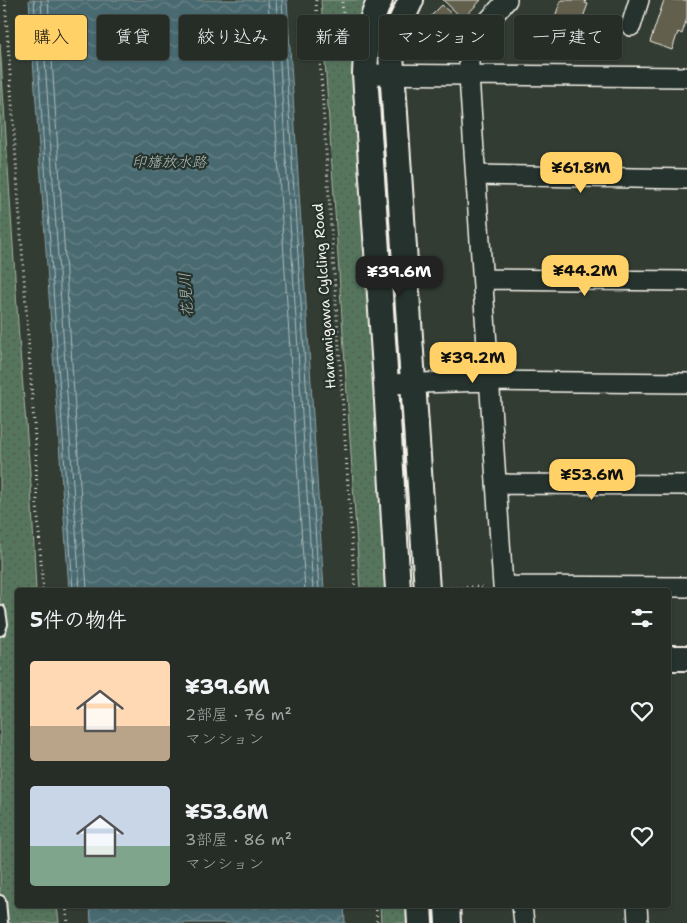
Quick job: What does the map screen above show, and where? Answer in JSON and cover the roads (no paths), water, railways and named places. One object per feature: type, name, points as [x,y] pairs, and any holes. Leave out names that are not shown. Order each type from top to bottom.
[{"type":"street","points":[[380,0],[370,28],[365,74],[398,588]]},
{"type":"street","points":[[411,0],[396,32],[391,54],[414,382],[435,588]]},
{"type":"street","points":[[507,0],[469,42],[503,586],[687,587]]},
{"type":"street","points":[[631,26],[639,0]]},
{"type":"street","points":[[365,74],[687,77]]},
{"type":"street","points":[[476,175],[687,179]]},
{"type":"street","points":[[484,280],[687,281]]},
{"type":"street","points":[[386,384],[489,381],[687,383]]},
{"type":"street","points":[[496,484],[687,485]]},
{"type":"street","points":[[671,658],[687,658]]},
{"type":"street","points":[[418,908],[420,923]]},
{"type":"street","points":[[447,908],[448,923]]},
{"type":"street","points":[[522,908],[524,923]]},
{"type":"street","points":[[637,908],[638,923]]},
{"type":"lane","points":[[0,611],[2,624],[0,630]]},
{"type":"lane","points":[[0,901],[2,923]]},
{"type":"water","name":"印旛放水路","points":[[29,0],[287,0],[324,588],[69,588],[33,60],[87,60],[87,15],[30,15]]},
{"type":"water","points":[[90,908],[344,908],[345,923],[91,923]]},
{"type":"water label","name":"花見川","points":[[186,295]]}]
